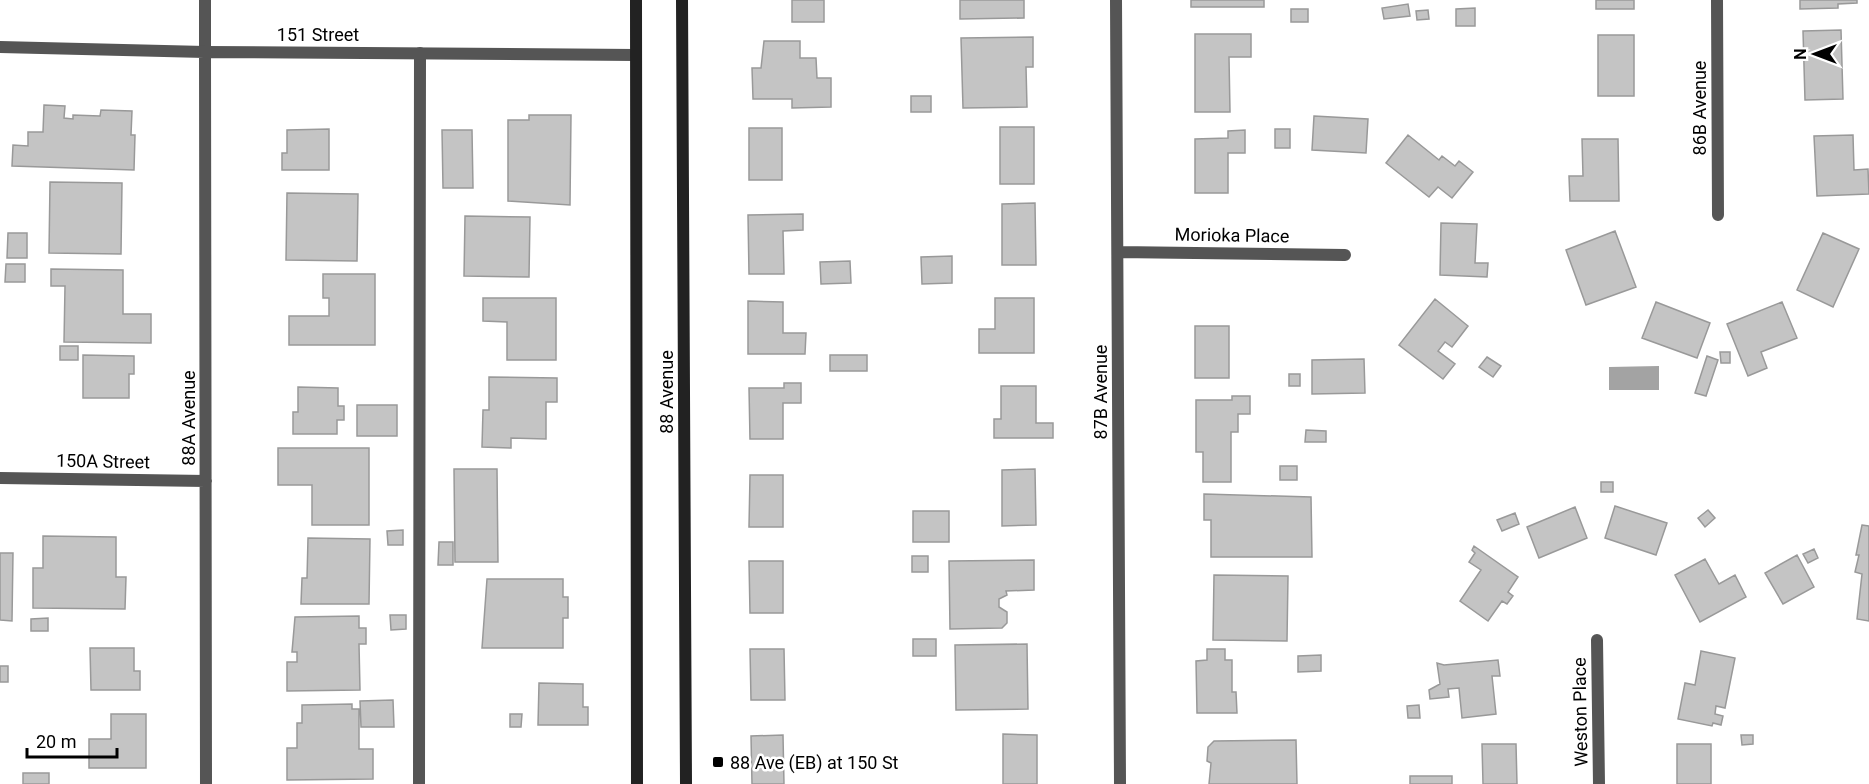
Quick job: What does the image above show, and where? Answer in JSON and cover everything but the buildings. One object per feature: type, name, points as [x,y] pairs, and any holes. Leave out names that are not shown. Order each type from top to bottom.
[{"type":"main road","name":"88 Avenue","points":[[636,0],[637,784]]},
{"type":"main road","name":"88 Avenue","points":[[682,0],[686,784]]},
{"type":"street","name":"88A Avenue","points":[[205,0],[206,784]]},
{"type":"street","name":"87B Avenue","points":[[1116,0],[1119,784]]},
{"type":"street","name":"86B Avenue","points":[[1716,0],[1718,215]]},
{"type":"street","name":"151 Street","points":[[0,47],[205,52],[636,55]]},
{"type":"street","points":[[418,784],[420,53]]},
{"type":"street","name":"Morioka Place","points":[[1118,252],[1345,255]]},
{"type":"street","name":"150A Street","points":[[0,478],[206,481]]},
{"type":"street","name":"Weston Place","points":[[1597,640],[1599,784]]},
{"type":"shaded area","points":[[1659,366],[1659,390],[1609,390],[1609,367]]},
{"type":"place","name":"88 Ave (EB) at 150 St","points":[[718,762]]}]
